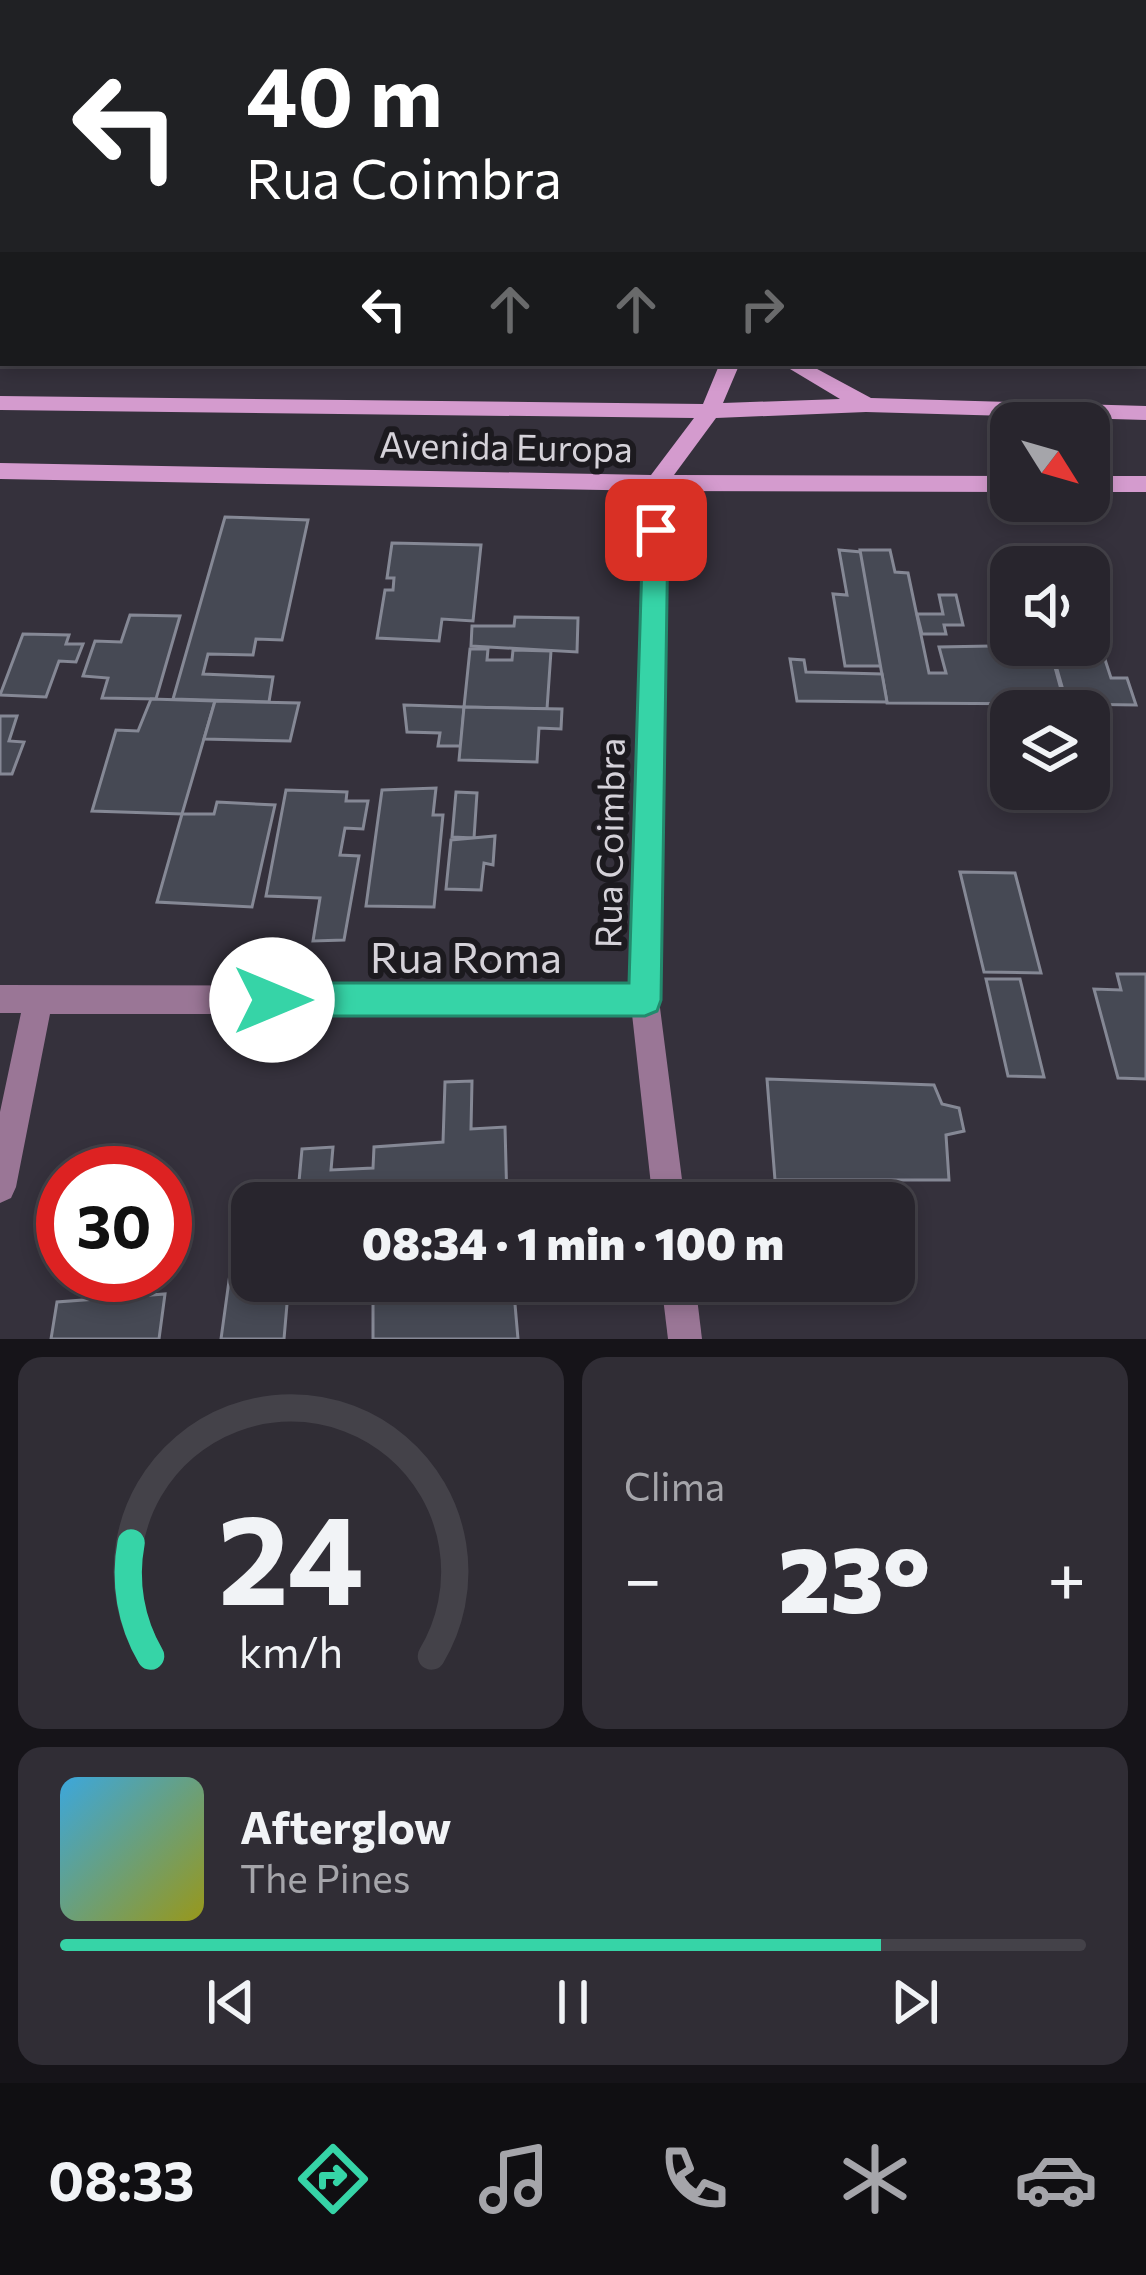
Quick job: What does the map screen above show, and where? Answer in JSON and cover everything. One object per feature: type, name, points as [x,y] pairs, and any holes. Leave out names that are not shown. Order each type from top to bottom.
[{"type":"main road","points":[[657,483],[710,411],[729,366]]},
{"type":"main road","points":[[796,366],[866,404]]},
{"type":"main road","name":"Avenida Europa","points":[[0,404],[710,411],[866,404],[1146,413]]},
{"type":"main road","name":"Avenida Europa","points":[[0,471],[990,484]]},
{"type":"main road","points":[[1110,485],[1145,486]]},
{"type":"street","name":"Rua Coimbra","points":[[657,483],[645,1000],[667,1182]]},
{"type":"street","name":"Rua Roma","points":[[0,999],[645,1000]]},
{"type":"street","points":[[0,1187],[38,1000]]},
{"type":"street","points":[[681,1302],[685,1339]]},
{"type":"building","points":[[225,517],[308,520],[282,640],[256,639],[253,655],[208,654],[203,674],[273,677],[269,702],[173,699]]},
{"type":"building","points":[[392,543],[481,545],[473,621],[442,619],[439,641],[377,638],[385,590],[393,590],[394,578],[387,578]]},
{"type":"building","points":[[839,550],[861,552],[881,666],[845,666],[833,594],[847,595]]},
{"type":"building","points":[[860,550],[890,550],[895,572],[908,573],[929,673],[946,673],[939,647],[990,646],[990,666],[1055,666],[1061,690],[990,690],[990,704],[887,703]]},
{"type":"building","points":[[939,595],[956,595],[963,625],[944,625],[946,634],[922,634],[917,614],[943,614]]},
{"type":"building","points":[[130,615],[180,616],[156,699],[102,698],[108,678],[83,676],[95,641],[121,642]]},
{"type":"building","points":[[515,617],[578,618],[577,652],[471,646],[472,626],[514,626]]},
{"type":"building","points":[[23,634],[69,635],[66,644],[83,644],[76,662],[59,661],[46,697],[0,695]]},
{"type":"building","points":[[470,649],[488,649],[487,660],[512,660],[513,650],[551,651],[547,709],[464,707]]},
{"type":"building","points":[[790,659],[804,660],[806,672],[882,674],[887,702],[797,701]]},
{"type":"building","points":[[1056,666],[1107,666],[1111,678],[1127,678],[1136,705],[1110,705],[1110,690],[1063,690]]},
{"type":"building","points":[[151,699],[215,701],[182,814],[92,811],[116,730],[138,731]]},
{"type":"building","points":[[215,701],[299,703],[290,741],[204,739]]},
{"type":"building","points":[[404,705],[464,707],[461,746],[438,746],[440,733],[407,732]]},
{"type":"building","points":[[464,707],[562,709],[561,729],[539,728],[537,762],[459,760]]},
{"type":"building","points":[[0,716],[17,716],[9,741],[24,742],[12,774],[0,774]]},
{"type":"building","points":[[436,788],[433,815],[443,815],[434,907],[366,906],[382,790]]},
{"type":"building","points":[[286,790],[347,792],[346,801],[368,801],[363,829],[345,828],[340,855],[359,856],[344,940],[313,941],[320,898],[266,896]]},
{"type":"building","points":[[456,792],[477,793],[474,838],[452,837]]},
{"type":"building","points":[[217,802],[275,805],[252,907],[157,902],[182,814],[214,814]]},
{"type":"building","points":[[495,836],[493,865],[484,863],[481,890],[446,889],[451,840]]},
{"type":"building","points":[[960,872],[1015,873],[1041,973],[984,972]]},
{"type":"building","points":[[1117,974],[1146,974],[1146,1079],[1118,1078],[1094,989],[1121,990]]},
{"type":"building","points":[[986,979],[1020,979],[1044,1077],[1008,1076]]},
{"type":"building","points":[[767,1079],[934,1085],[942,1104],[959,1108],[964,1131],[946,1135],[949,1180],[775,1180]]},
{"type":"building","points":[[472,1081],[471,1129],[505,1127],[506,1182],[299,1182],[302,1149],[333,1147],[331,1170],[373,1168],[374,1147],[443,1142],[445,1082]]},
{"type":"building","points":[[231,1266],[231,1302],[287,1302],[284,1339],[221,1339]]},
{"type":"building","points":[[57,1302],[164,1302],[159,1339],[51,1339]]},
{"type":"building","points":[[373,1302],[515,1302],[518,1339],[373,1339]]},
{"type":"route","points":[[272,1000],[645,1000],[656,530]]}]
